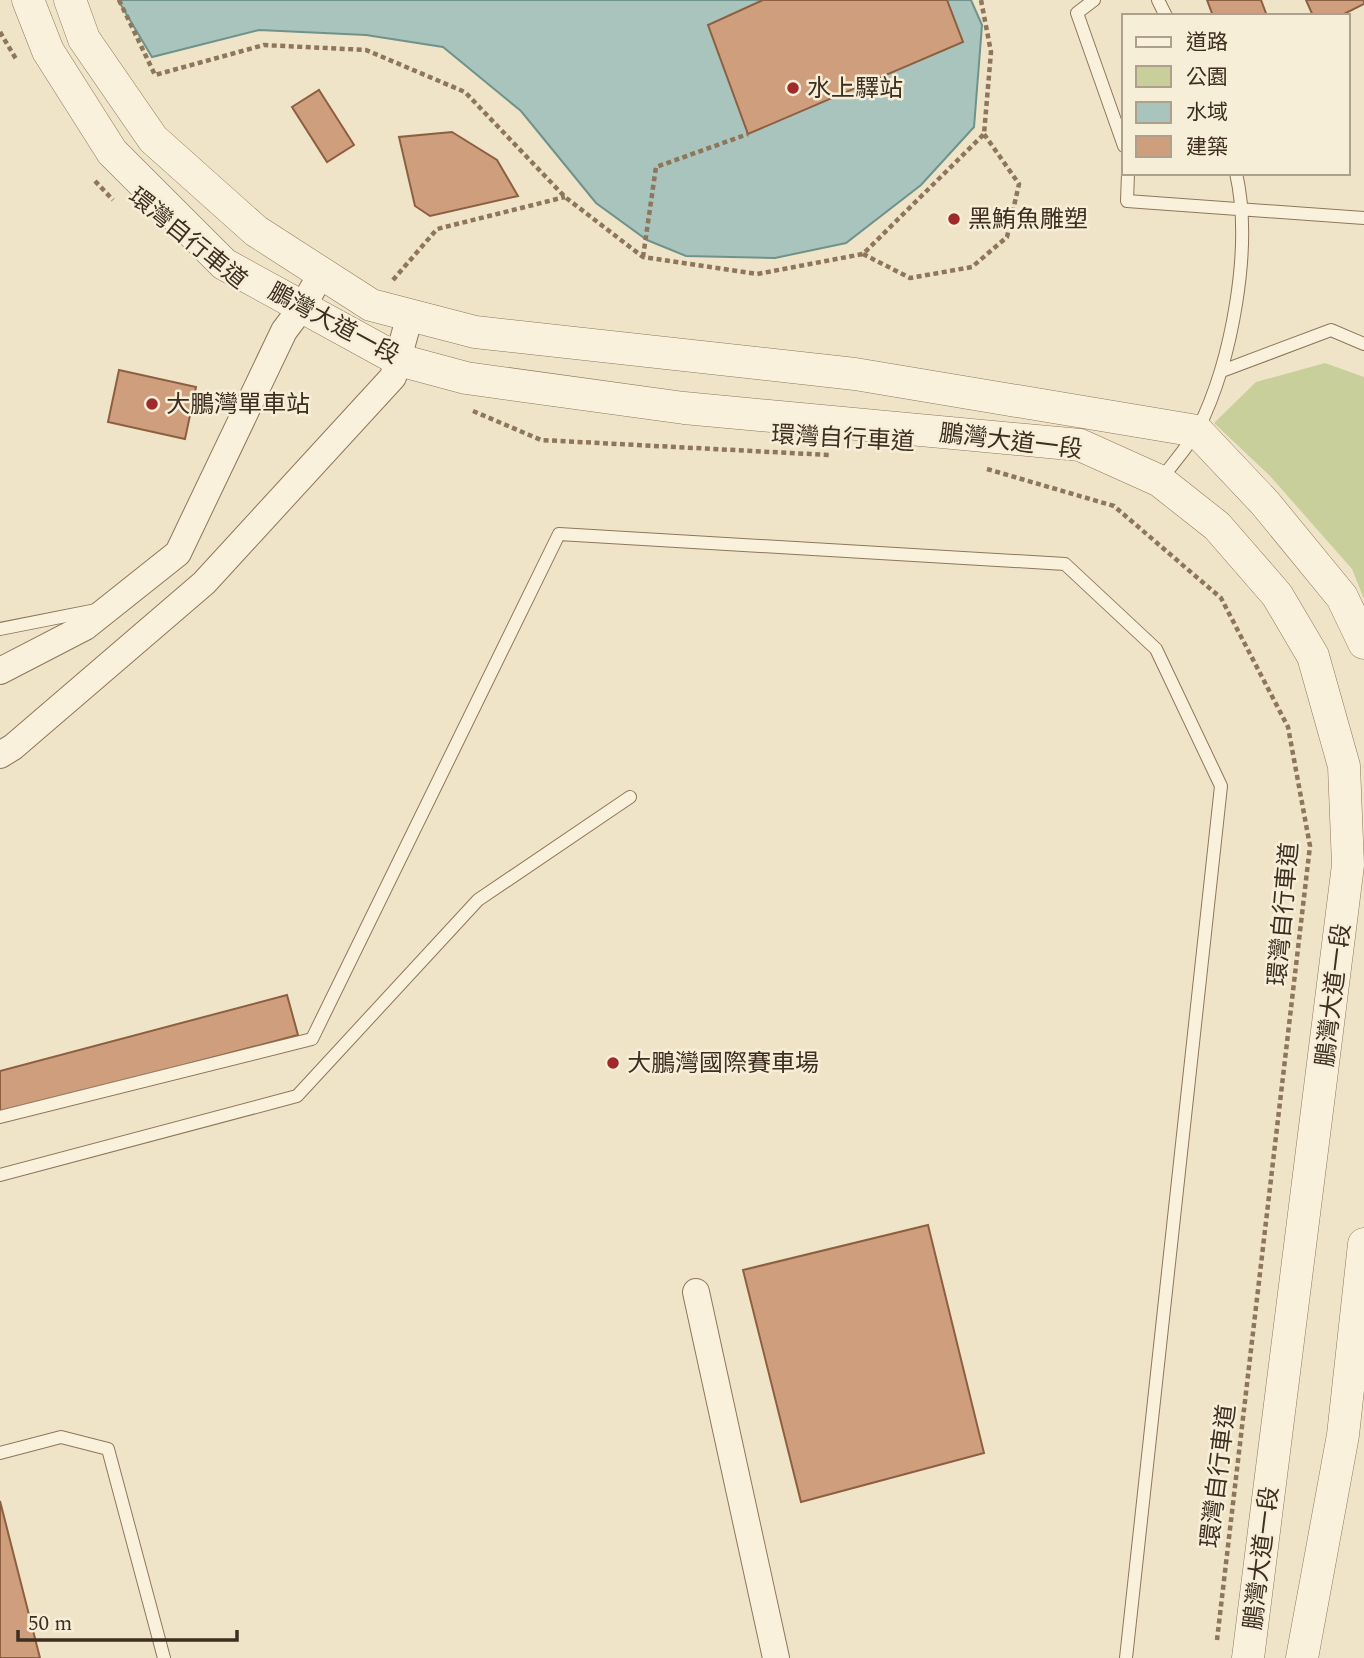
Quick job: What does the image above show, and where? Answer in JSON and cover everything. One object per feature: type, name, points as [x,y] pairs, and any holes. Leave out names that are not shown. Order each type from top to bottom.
[{"type":"street","name":"鵬灣大道一段","points":[[28,0],[48,51],[112,152],[224,264],[399,360],[466,378],[684,408],[1080,445],[1160,481],[1217,526],[1277,595],[1312,656],[1344,766],[1348,865],[1248,1658]]},
{"type":"street","name":"鵬灣大道一段","points":[[70,0],[84,39],[153,139],[256,231],[372,305],[475,332],[855,373],[1197,431]]},
{"type":"street","points":[[0,671],[85,627],[178,552],[284,331],[322,273]]},
{"type":"street","points":[[0,755],[204,583],[393,377],[410,315]]},
{"type":"street","points":[[1197,431],[1265,503],[1342,597],[1364,643]]},
{"type":"street","points":[[1302,1658],[1343,1435],[1364,1244]]},
{"type":"street","points":[[695,1292],[776,1658]]},
{"type":"lane","points":[[1094,0],[1077,13],[1122,140]]},
{"type":"lane","points":[[1128,175],[1127,201],[1364,218]]},
{"type":"lane","points":[[1160,481],[1197,431],[1222,371],[1237,297],[1243,209],[1236,175]]},
{"type":"lane","points":[[1222,371],[1331,330],[1364,344]]},
{"type":"lane","points":[[0,1117],[312,1039],[559,534],[1065,564],[1156,649],[1221,786],[1126,1658]]},
{"type":"lane","points":[[0,629],[110,607]]},
{"type":"lane","points":[[0,1175],[297,1096],[478,900],[630,797]]},
{"type":"lane","points":[[0,1453],[61,1437],[108,1449],[164,1658]]},
{"type":"path","points":[[119,0],[155,75],[264,45],[366,50],[465,92],[565,198],[643,257],[757,274],[863,254],[984,134]]},
{"type":"path","points":[[863,254],[910,278],[972,267],[1007,237],[1019,184],[984,134],[991,52],[981,0]]},
{"type":"path","points":[[0,32],[17,60]]},
{"type":"path","points":[[643,257],[656,167],[748,134]]},
{"type":"path","name":"環灣自行車道","points":[[92,176],[99,188],[120,206]]},
{"type":"path","points":[[372,305],[437,229],[565,198]]},
{"type":"path","name":"環灣自行車道","points":[[466,408],[541,440],[840,455]]},
{"type":"path","name":"環灣自行車道","points":[[975,466],[1114,506],[1222,598],[1288,727],[1310,846],[1216,1644]]},
{"type":"green space","points":[[1325,363],[1364,377],[1364,599],[1352,569],[1270,476],[1214,423],[1256,382]]},
{"type":"water","points":[[118,0],[971,0],[982,25],[974,127],[921,185],[846,243],[775,258],[686,256],[647,240],[596,203],[521,111],[443,47],[366,35],[259,30],[152,57]]},
{"type":"building","name":"水上驛站","points":[[763,0],[947,0],[963,42],[748,134],[708,25]]},
{"type":"building","points":[[1207,0],[1261,0],[1266,14],[1212,14]]},
{"type":"building","points":[[1306,0],[1364,0],[1364,4],[1344,14],[1312,14]]},
{"type":"building","points":[[319,90],[354,145],[327,162],[292,107]]},
{"type":"building","points":[[452,132],[497,160],[518,196],[430,216],[415,206],[399,137]]},
{"type":"building","name":"大鵬灣單車站","points":[[119,370],[196,387],[185,439],[108,422]]},
{"type":"building","points":[[287,995],[298,1035],[0,1114],[0,1071]]},
{"type":"building","points":[[928,1225],[984,1453],[801,1502],[743,1270]]},
{"type":"building","points":[[0,1501],[40,1658],[0,1658]]},
{"type":"place","name":"水上驛站","points":[[793,88]]},
{"type":"place","name":"黑鮪魚雕塑","points":[[954,219]]},
{"type":"place","name":"大鵬灣單車站","points":[[152,404]]},
{"type":"place","name":"大鵬灣國際賽車場","points":[[613,1063]]}]
